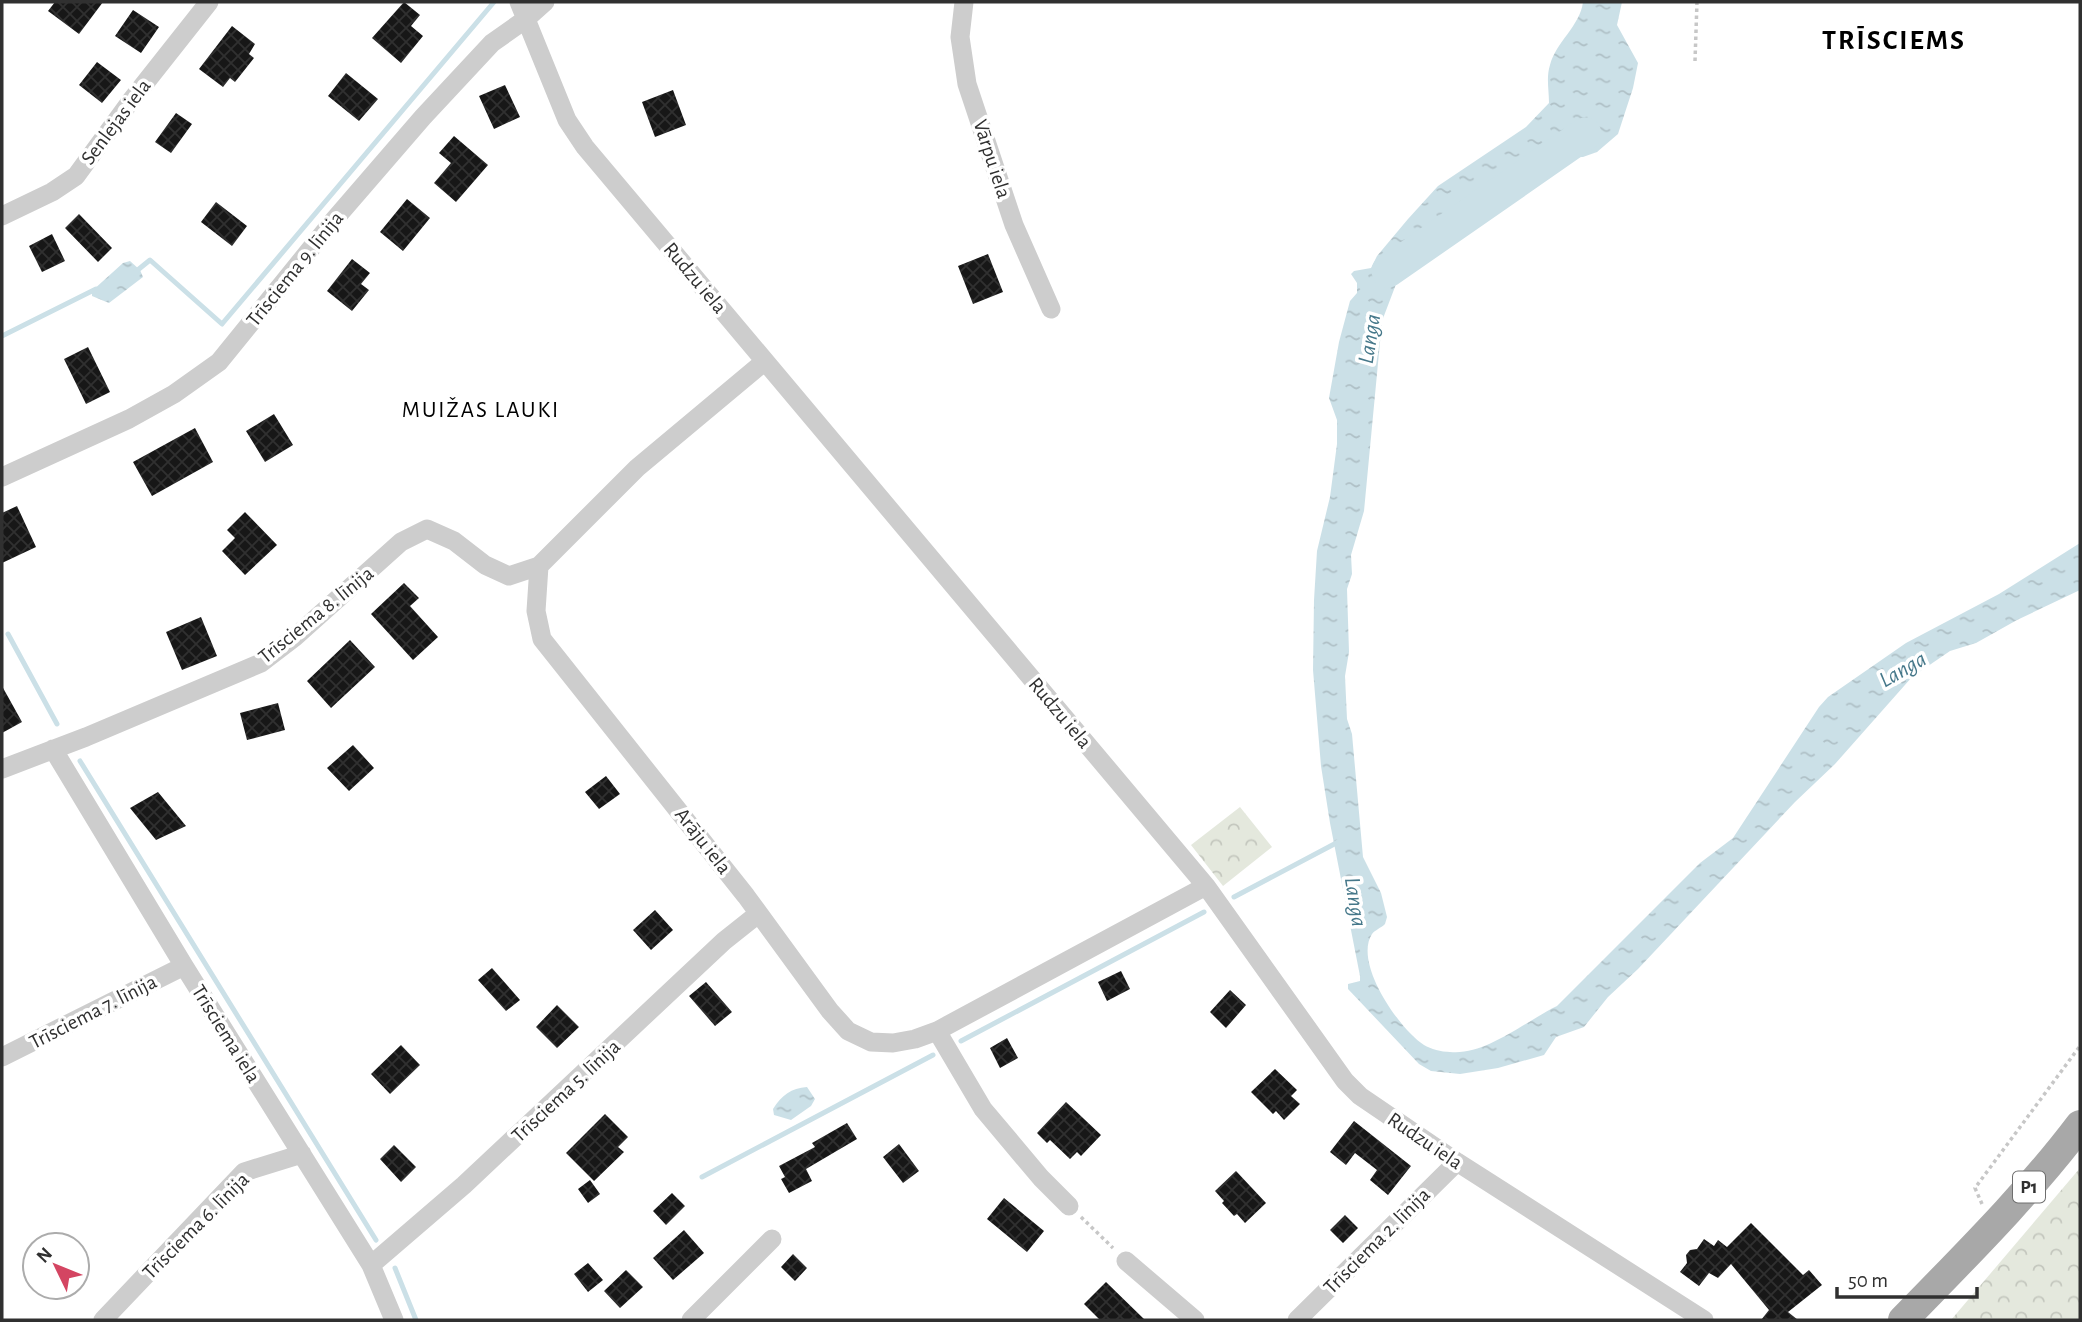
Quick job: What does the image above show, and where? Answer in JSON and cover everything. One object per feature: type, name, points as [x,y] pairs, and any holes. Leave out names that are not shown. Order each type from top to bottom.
[{"type":"main road","name":"P1","points":[[1903,1320],[1996,1223],[2058,1154],[2080,1125]]},
{"type":"street","name":"Senlejas iela","points":[[2,216],[52,192],[76,176],[209,2]]},
{"type":"street","name":"Trīsciema 9. līnija","points":[[2,477],[140,413],[174,394],[219,362],[334,220],[423,117],[523,10],[545,2]]},
{"type":"street","name":"Vārpu iela","points":[[964,2],[960,37],[967,84],[1014,225],[1051,309]]},
{"type":"street","name":"Rudzu iela","points":[[523,10],[567,120],[585,147],[1206,886],[1345,1081],[1360,1096],[1457,1162],[1704,1320]]},
{"type":"street","points":[[539,566],[637,468],[765,361]]},
{"type":"street","name":"Trīsciema 8. līnija","points":[[2,769],[261,663],[295,637],[401,542],[427,529],[454,541],[485,565],[509,576],[539,566]]},
{"type":"street","name":"Arāju iela","points":[[539,566],[536,611],[542,639],[758,914],[830,1012],[848,1031],[871,1042],[915,1040],[937,1031],[1206,886]]},
{"type":"street","name":"Trīsciema iela","points":[[53,749],[184,966],[371,1265],[394,1320]]},
{"type":"street","name":"Trīsciema 5. līnija","points":[[371,1265],[464,1185],[724,941],[758,914]]},
{"type":"street","name":"Trīsciema 7. līnija","points":[[2,1057],[184,966]]},
{"type":"street","points":[[937,1031],[983,1109],[1041,1178],[1069,1206]]},
{"type":"street","name":"Trīsciema 6. līnija","points":[[103,1320],[244,1172],[302,1154]]},
{"type":"street","name":"Trīsciema 2. līnija","points":[[1297,1320],[1457,1162]]},
{"type":"street","points":[[691,1320],[772,1239]]},
{"type":"street","points":[[1126,1261],[1195,1320]]},
{"type":"path","points":[[1695,61],[1698,2]]},
{"type":"path","points":[[1996,1223],[1985,1209],[1975,1188],[2080,1046]]},
{"type":"path","points":[[1069,1206],[1126,1261]]},
{"type":"green space","points":[[1240,807],[1272,847],[1223,886],[1191,845]]},
{"type":"green space","points":[[2080,1168],[2080,1320],[1951,1320]]},
{"type":"water","points":[[1583,2],[1622,2],[1617,25],[1638,63],[1618,134],[1597,152],[1583,157],[1541,161],[1532,166],[1513,186],[1499,191],[1466,217],[1456,217],[1447,222],[1407,265],[1398,279],[1382,321],[1364,511],[1351,555],[1352,574],[1347,589],[1349,652],[1345,676],[1347,719],[1352,734],[1363,857],[1381,893],[1387,917],[1385,924],[1372,934],[1368,946],[1369,961],[1382,995],[1403,1025],[1430,1048],[1463,1052],[1491,1043],[1557,1006],[1700,863],[1733,838],[1828,697],[1906,643],[1999,594],[2080,543],[2080,590],[1976,643],[1950,651],[1912,677],[1835,764],[1795,802],[1638,969],[1608,997],[1584,1027],[1556,1037],[1544,1055],[1498,1068],[1460,1074],[1431,1071],[1419,1064],[1348,989],[1348,984],[1360,981],[1360,976],[1321,766],[1313,670],[1317,551],[1330,497],[1337,444],[1337,420],[1329,398],[1339,342],[1350,301],[1357,293],[1357,283],[1351,274],[1371,268],[1377,256],[1438,186],[1526,127],[1549,103],[1550,65],[1577,19]]},
{"type":"water","points":[[130,261],[143,277],[109,303],[92,296],[92,291],[123,263]]},
{"type":"water","points":[[807,1087],[815,1099],[811,1106],[791,1120],[774,1115],[773,1109],[783,1096]]},
{"type":"building","points":[[55,2],[103,2],[79,34],[48,11]]},
{"type":"building","points":[[404,2],[420,15],[411,26],[423,36],[401,63],[372,38]]},
{"type":"building","points":[[133,10],[159,27],[141,53],[115,36]]},
{"type":"building","points":[[232,26],[255,44],[249,54],[254,58],[235,82],[230,78],[223,87],[199,69]]},
{"type":"building","points":[[97,62],[121,80],[102,103],[79,85]]},
{"type":"building","points":[[346,73],[378,99],[359,121],[328,96]]},
{"type":"building","points":[[505,85],[520,117],[494,129],[479,96]]},
{"type":"building","points":[[673,90],[686,125],[655,137],[642,102]]},
{"type":"building","points":[[176,113],[192,124],[171,153],[155,142]]},
{"type":"building","points":[[454,136],[488,165],[456,202],[434,183],[451,163],[439,153]]},
{"type":"building","points":[[407,199],[430,218],[403,251],[380,232]]},
{"type":"building","points":[[216,202],[247,226],[232,246],[201,222]]},
{"type":"building","points":[[79,214],[112,248],[98,262],[65,228]]},
{"type":"building","points":[[52,234],[65,261],[42,272],[29,246]]},
{"type":"building","points":[[988,254],[1003,292],[973,304],[958,266]]},
{"type":"building","points":[[352,259],[370,273],[361,284],[369,290],[352,311],[327,291]]},
{"type":"building","points":[[88,347],[110,392],[86,404],[64,359]]},
{"type":"building","points":[[274,414],[293,445],[265,462],[246,431]]},
{"type":"building","points":[[195,428],[213,462],[152,496],[133,462]]},
{"type":"building","points":[[17,506],[36,547],[2,563],[2,513]]},
{"type":"building","points":[[245,512],[277,545],[245,575],[222,551],[235,538],[227,530]]},
{"type":"building","points":[[404,583],[419,598],[410,606],[438,637],[413,660],[371,614]]},
{"type":"building","points":[[201,617],[217,656],[182,670],[166,632]]},
{"type":"building","points":[[350,640],[375,667],[331,708],[307,681]]},
{"type":"building","points":[[2,686],[22,722],[2,733]]},
{"type":"building","points":[[278,703],[285,730],[247,740],[240,713]]},
{"type":"building","points":[[353,745],[374,768],[349,791],[327,768]]},
{"type":"building","points":[[606,776],[620,794],[599,809],[585,792]]},
{"type":"building","points":[[158,792],[186,826],[156,840],[130,808]]},
{"type":"building","points":[[655,910],[673,930],[651,950],[633,930]]},
{"type":"building","points":[[492,968],[520,1000],[506,1011],[478,980]]},
{"type":"building","points":[[1121,971],[1130,989],[1107,1001],[1098,982]]},
{"type":"building","points":[[706,982],[732,1012],[715,1026],[689,996]]},
{"type":"building","points":[[1230,990],[1246,1005],[1226,1028],[1210,1012]]},
{"type":"building","points":[[557,1005],[579,1027],[557,1048],[536,1027]]},
{"type":"building","points":[[1007,1038],[1018,1058],[1000,1068],[990,1048]]},
{"type":"building","points":[[401,1045],[420,1065],[390,1094],[371,1074]]},
{"type":"building","points":[[1275,1069],[1297,1090],[1291,1096],[1300,1104],[1284,1120],[1276,1111],[1273,1114],[1251,1092]]},
{"type":"building","points":[[1066,1102],[1101,1135],[1081,1156],[1077,1152],[1070,1159],[1050,1140],[1047,1143],[1037,1133]]},
{"type":"building","points":[[605,1114],[628,1137],[618,1147],[624,1152],[594,1181],[566,1153]]},
{"type":"building","points":[[1354,1121],[1411,1166],[1388,1195],[1370,1180],[1377,1170],[1355,1153],[1346,1165],[1330,1152]]},
{"type":"building","points":[[847,1123],[857,1139],[806,1169],[812,1181],[789,1193],[781,1179],[785,1177],[779,1166],[815,1147],[812,1143]]},
{"type":"building","points":[[899,1144],[919,1171],[903,1183],[883,1157]]},
{"type":"building","points":[[394,1145],[416,1167],[401,1182],[380,1159]]},
{"type":"building","points":[[1236,1171],[1266,1203],[1245,1223],[1237,1214],[1234,1216],[1215,1191]]},
{"type":"building","points":[[590,1180],[600,1194],[588,1203],[578,1189]]},
{"type":"building","points":[[672,1193],[685,1206],[666,1225],[653,1211]]},
{"type":"building","points":[[1004,1198],[1044,1231],[1027,1252],[987,1219]]},
{"type":"building","points":[[1345,1215],[1358,1228],[1343,1243],[1330,1230]]},
{"type":"building","points":[[1751,1223],[1803,1275],[1809,1270],[1822,1285],[1788,1312],[1798,1320],[1761,1320],[1769,1310],[1731,1264],[1718,1278],[1709,1273],[1699,1286],[1680,1272],[1687,1263],[1686,1255],[1690,1250],[1697,1249],[1704,1239],[1714,1246],[1718,1240],[1727,1247]]},
{"type":"building","points":[[684,1230],[704,1253],[673,1280],[653,1258]]},
{"type":"building","points":[[793,1254],[807,1268],[795,1281],[781,1267]]},
{"type":"building","points":[[588,1263],[603,1280],[588,1292],[574,1274]]},
{"type":"building","points":[[626,1270],[643,1287],[620,1308],[604,1291]]},
{"type":"building","points":[[1106,1282],[1145,1320],[1100,1320],[1084,1304]]},
{"type":"waterway","points":[[134,273],[150,260],[222,324],[494,2]]},
{"type":"waterway","name":"Langa","points":[[1388,271],[1585,134]]},
{"type":"waterway","points":[[2,336],[96,289]]},
{"type":"waterway","points":[[8,634],[57,724]]},
{"type":"waterway","points":[[80,761],[376,1240]]},
{"type":"waterway","points":[[1234,897],[1340,841]]},
{"type":"waterway","points":[[961,1041],[1204,912]]},
{"type":"waterway","points":[[702,1177],[933,1055]]},
{"type":"waterway","points":[[395,1268],[416,1320]]},
{"type":"district","name":"TRĪSCIEMS","points":[[1894,41]]},
{"type":"district","name":"MUIŽAS LAUKI","points":[[481,410]]}]
